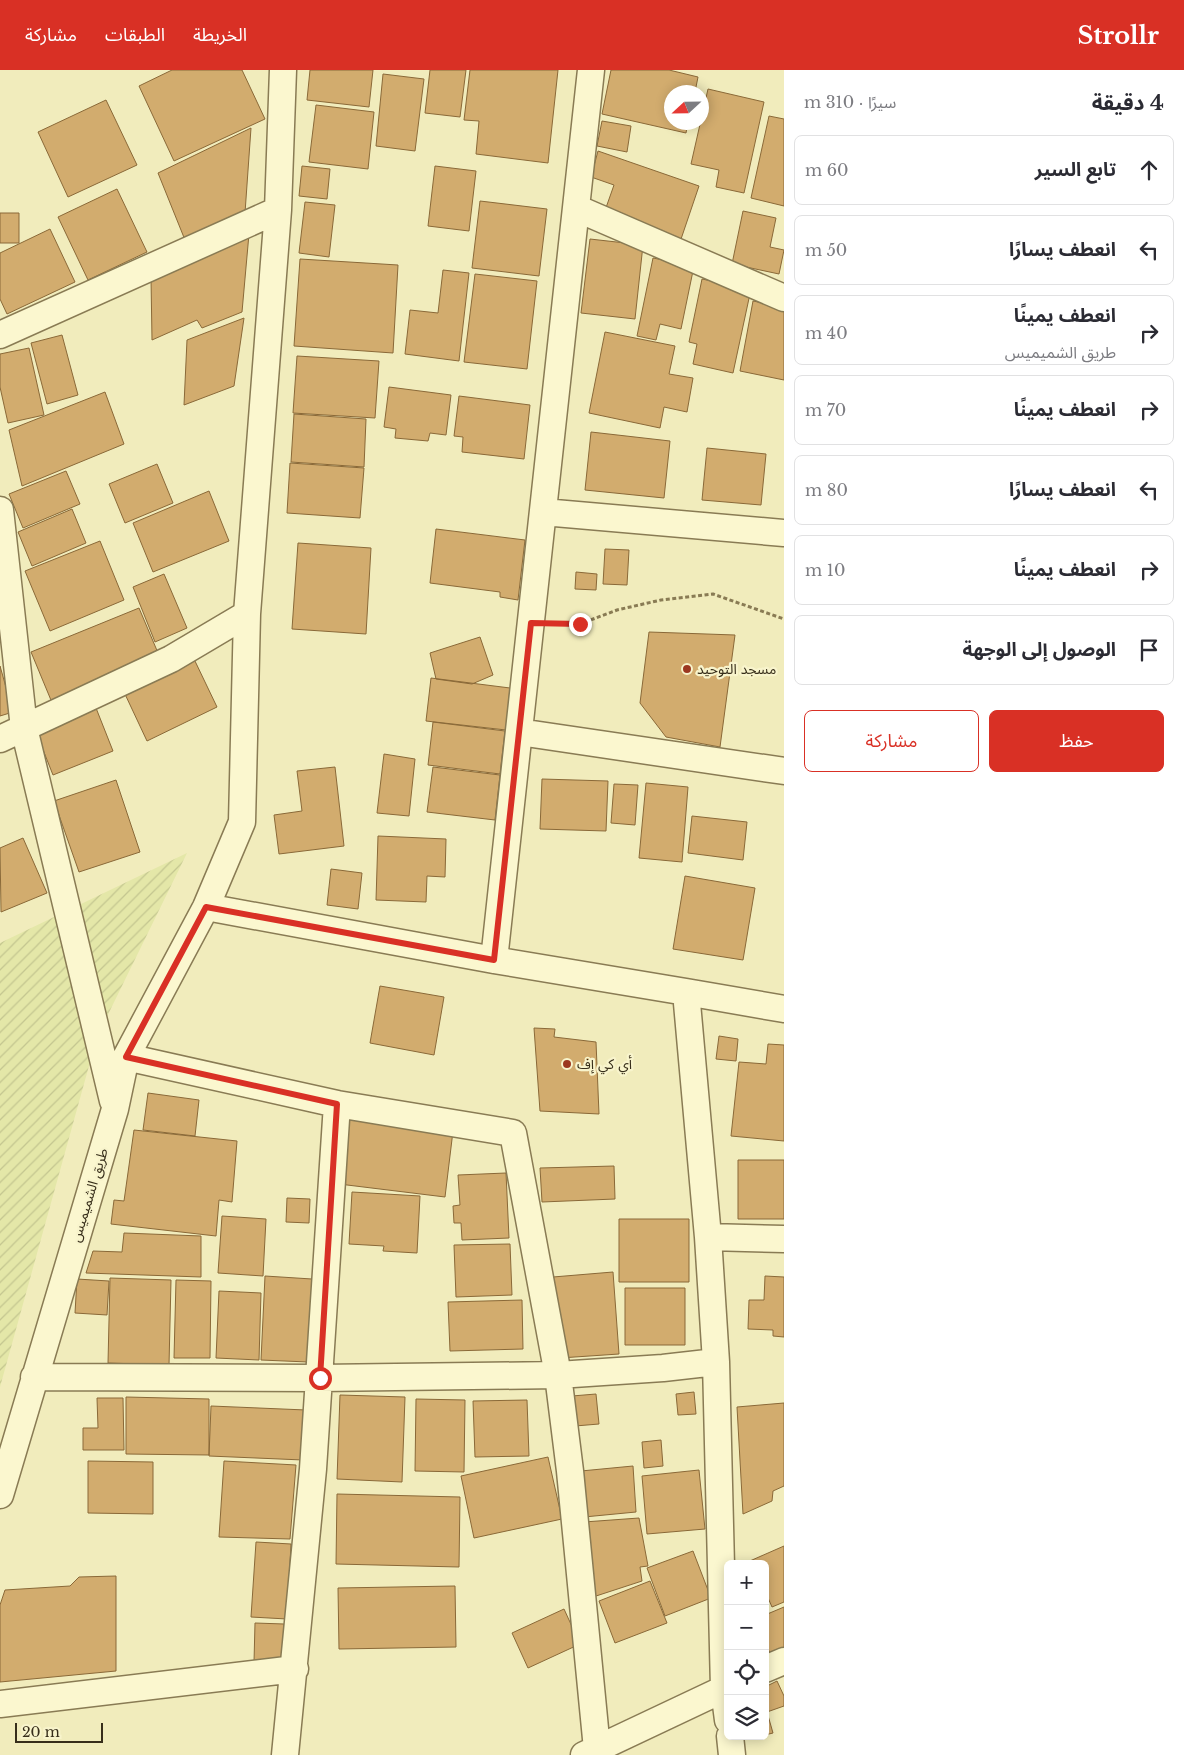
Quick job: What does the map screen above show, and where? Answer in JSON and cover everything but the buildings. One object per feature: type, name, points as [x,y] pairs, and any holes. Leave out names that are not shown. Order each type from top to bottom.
[{"type":"street","name":"طريق الشميميس","points":[[0,1495],[115,1109],[126,1057],[206,907],[242,822],[247,614],[278,210],[283,70]]},
{"type":"street","points":[[494,960],[591,70]]},
{"type":"street","points":[[576,208],[784,298]]},
{"type":"street","points":[[0,335],[278,210]]},
{"type":"street","points":[[0,510],[24,728],[115,1109]]},
{"type":"street","points":[[543,512],[784,533]]},
{"type":"street","points":[[0,739],[171,659],[247,614]]},
{"type":"street","points":[[519,732],[784,771]]},
{"type":"street","points":[[206,907],[494,960],[784,1009]]},
{"type":"street","points":[[686,992],[708,1237],[716,1362],[725,1650]]},
{"type":"street","points":[[126,1057],[337,1104],[512,1133],[558,1375],[570,1471],[590,1752],[724,1689]]},
{"type":"street","points":[[285,1755],[295,1669],[320,1378],[337,1104]]},
{"type":"street","points":[[708,1237],[784,1239]]},
{"type":"street","points":[[34,1377],[320,1378],[558,1375],[664,1368],[716,1362]]},
{"type":"street","points":[[769,1667],[784,1661]]},
{"type":"street","points":[[0,1704],[295,1669]]},
{"type":"street","points":[[730,1740],[732,1755]]},
{"type":"path","points":[[531,623],[580,624],[617,610],[661,600],[713,594],[784,619]]},
{"type":"green space","points":[[187,853],[97,1037],[0,1387],[0,943]]},
{"type":"place","name":"مسجد التوحيد","points":[[687,669]]},
{"type":"place","name":"أي كي إف","points":[[567,1064]]},
{"type":"route","points":[[320,1378],[337,1104],[126,1057],[206,907],[494,960],[531,623],[580,624]]}]
